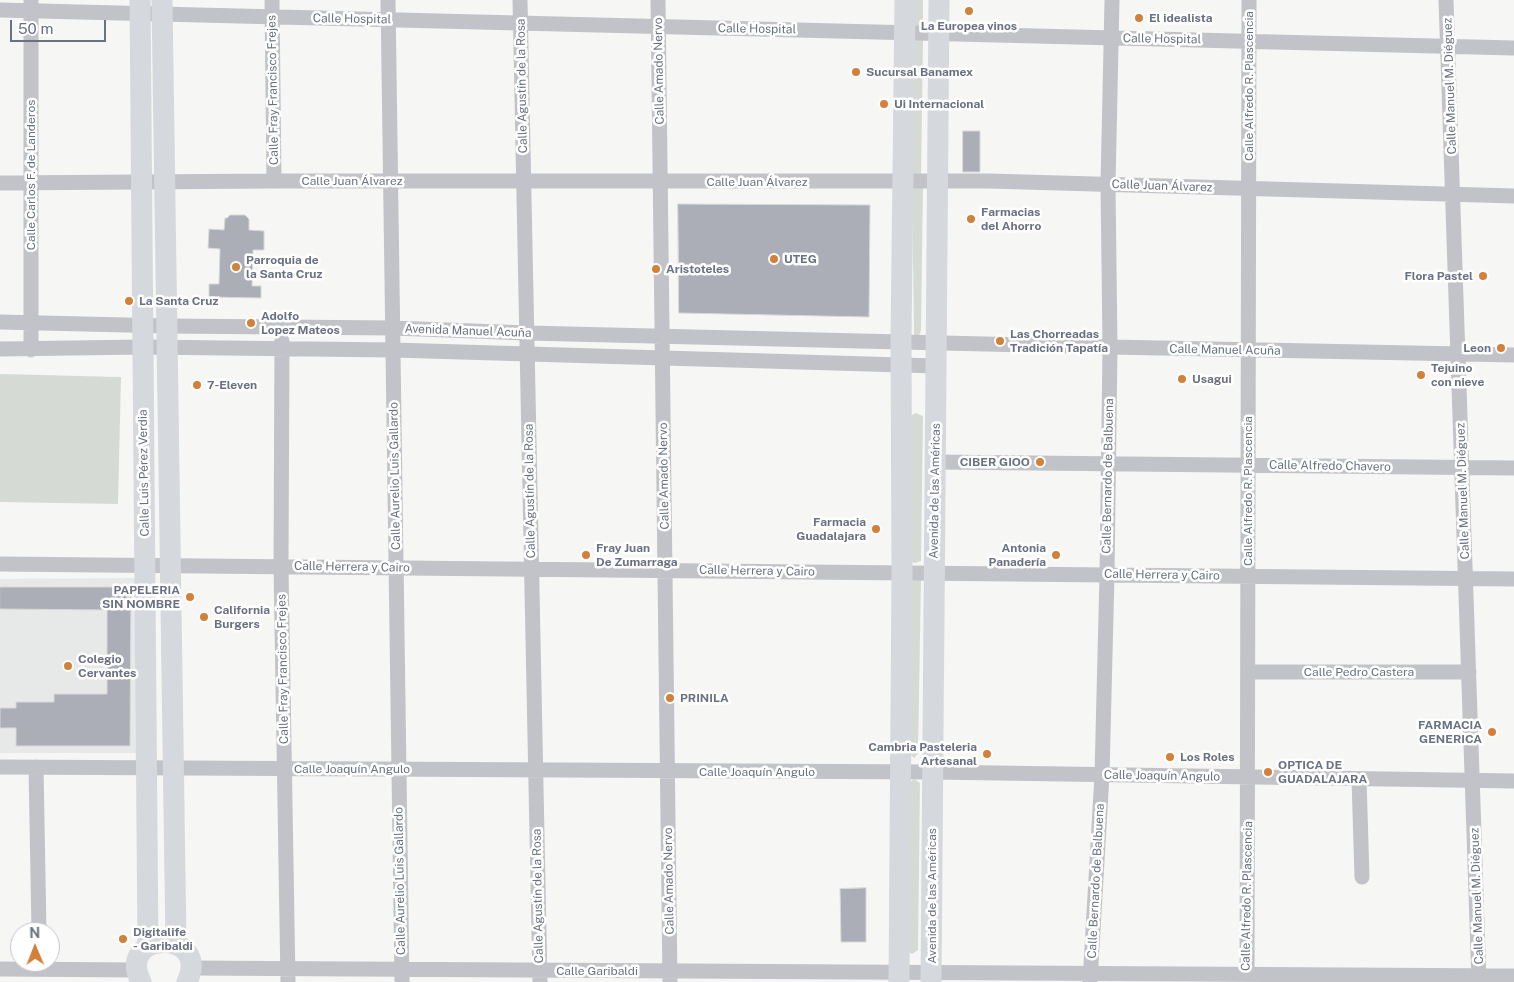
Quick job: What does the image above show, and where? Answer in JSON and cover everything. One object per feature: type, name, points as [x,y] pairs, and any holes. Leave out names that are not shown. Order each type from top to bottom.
[{"type":"main road","points":[[899,977],[902,573],[901,342],[905,0]]},
{"type":"main road","name":"Avenida de las Américas","points":[[931,977],[939,0]]},
{"type":"main road","name":"Calle Luis Pérez Verdia","points":[[140,7],[148,946]]},
{"type":"main road","name":"Calle Luis Pérez Verdia","points":[[162,7],[176,944]]},
{"type":"main road","points":[[139,976],[139,957],[148,946],[165,941],[176,944],[185,952],[189,975]]},
{"type":"street","name":"Calle Fray Francisco Frejes","points":[[272,0],[274,181]]},
{"type":"street","name":"Calle Aurelio Luis Gallardo","points":[[388,0],[402,976]]},
{"type":"street","name":"Calle Agustín de la Rosa","points":[[520,0],[540,976]]},
{"type":"street","name":"Calle Amado Nervo","points":[[658,0],[670,976]]},
{"type":"street","name":"Calle Bernardo de Balbuena","points":[[1090,978],[1102,775],[1107,575],[1110,347],[1108,185],[1112,0]]},
{"type":"street","name":"Calle Alfredo R. Plascencia","points":[[1247,978],[1250,0]]},
{"type":"street","name":"Calle Manuel M. Diéguez","points":[[1446,0],[1474,780],[1479,979]]},
{"type":"street","name":"Calle Hospital","points":[[0,10],[31,6],[162,7],[272,17],[1514,48]]},
{"type":"street","name":"Calle Carlos F. de Landeros","points":[[31,6],[32,350]]},
{"type":"street","name":"Calle Juan Álvarez","points":[[0,183],[141,181],[938,181],[1514,196]]},
{"type":"street","name":"Avenida Manuel Acuña","points":[[0,322],[392,328],[936,343]]},
{"type":"street","name":"Calle Fray Francisco Frejes","points":[[282,327],[281,566],[288,975]]},
{"type":"street","name":"Calle Manuel Acuña","points":[[936,343],[1249,351],[1514,355]]},
{"type":"street","name":"Avenida Manuel Acuña","points":[[0,349],[167,347],[393,350],[936,366]]},
{"type":"street","name":"Calle Alfredo Chavero","points":[[936,462],[1514,468]]},
{"type":"street","name":"Calle Herrera y Cairo","points":[[0,564],[1514,579]]},
{"type":"street","name":"Calle Pedro Castera","points":[[1249,672],[1470,672]]},
{"type":"street","name":"Calle Joaquín Angulo","points":[[0,767],[933,772],[1514,781]]},
{"type":"street","points":[[36,767],[39,922]]},
{"type":"street","points":[[1359,779],[1362,877]]},
{"type":"street","points":[[60,972],[139,976]]},
{"type":"street","name":"Calle Garibaldi","points":[[189,975],[1479,979],[1514,976]]},
{"type":"shaded area","points":[[912,0],[923,0],[923,23],[917,28],[911,24]]},
{"type":"shaded area","points":[[912,40],[923,40],[921,178],[909,177]]},
{"type":"shaded area","points":[[923,185],[921,330],[919,336],[914,335],[912,187]]},
{"type":"shaded area","points":[[0,374],[121,377],[118,504],[0,502]]},
{"type":"shaded area","points":[[916,413],[923,416],[921,561],[915,563],[909,561],[910,416]]},
{"type":"shaded area","name":"Colegio Cervantes","points":[[135,578],[136,753],[0,753],[0,579]]},
{"type":"shaded area","points":[[921,579],[918,754],[914,758],[908,752],[909,581]]},
{"type":"shaded area","points":[[914,779],[920,783],[918,950],[912,954],[906,951],[908,784]]},
{"type":"building","points":[[963,131],[980,131],[980,172],[963,172]]},
{"type":"building","name":"UTEG","points":[[678,204],[870,205],[869,317],[679,313]]},
{"type":"building","name":"Parroquia de la Santa Cruz","points":[[230,215],[245,215],[249,219],[249,230],[264,231],[264,250],[253,250],[252,286],[261,286],[261,298],[209,297],[209,284],[219,284],[220,249],[208,248],[209,229],[224,230],[225,218]]},
{"type":"building","points":[[0,587],[131,587],[130,746],[16,746],[16,728],[0,728],[0,708],[16,708],[16,702],[54,702],[54,694],[107,694],[107,610],[0,609]]},
{"type":"building","points":[[866,888],[866,942],[841,942],[840,889]]},
{"type":"place","name":"La Europea vinos","points":[[969,11]]},
{"type":"place","name":"El idealista","points":[[1139,18]]},
{"type":"place","name":"Sucursal Banamex","points":[[856,72]]},
{"type":"place","name":"Ui Internacional","points":[[884,104]]},
{"type":"place","name":"Farmacias del Ahorro","points":[[971,219]]},
{"type":"place","name":"UTEG","points":[[774,259]]},
{"type":"place","name":"Parroquia de la Santa Cruz","points":[[236,267]]},
{"type":"place","name":"Aristoteles","points":[[656,269]]},
{"type":"place","name":"Flora Pastel","points":[[1483,276]]},
{"type":"place","name":"La Santa Cruz","points":[[129,301]]},
{"type":"place","name":"Adolfo Lopez Mateos","points":[[251,323]]},
{"type":"place","name":"Las Chorreadas Tradición Tapatía","points":[[1000,341]]},
{"type":"place","name":"Leon","points":[[1501,348]]},
{"type":"place","name":"Tejuino con nieve","points":[[1421,375]]},
{"type":"place","name":"Usagui","points":[[1182,379]]},
{"type":"place","name":"7-Eleven","points":[[197,385]]},
{"type":"place","name":"CIBER GIOO","points":[[1040,462]]},
{"type":"place","name":"Farmacia Guadalajara","points":[[876,529]]},
{"type":"place","name":"Fray Juan De Zumarraga","points":[[586,555]]},
{"type":"place","name":"Antonia Panadería","points":[[1056,555]]},
{"type":"place","name":"PAPELERIA SIN NOMBRE","points":[[190,597]]},
{"type":"place","name":"California Burgers","points":[[204,617]]},
{"type":"place","name":"Colegio Cervantes","points":[[68,666]]},
{"type":"place","name":"PRINILA","points":[[670,698]]},
{"type":"place","name":"FARMACIA GENERICA","points":[[1492,732]]},
{"type":"place","name":"Cambria Pasteleria Artesanal","points":[[987,754]]},
{"type":"place","name":"Los Roles","points":[[1170,757]]},
{"type":"place","name":"OPTICA DE GUADALAJARA","points":[[1268,772]]},
{"type":"place","name":"Digitalife - Garibaldi","points":[[123,939]]}]
